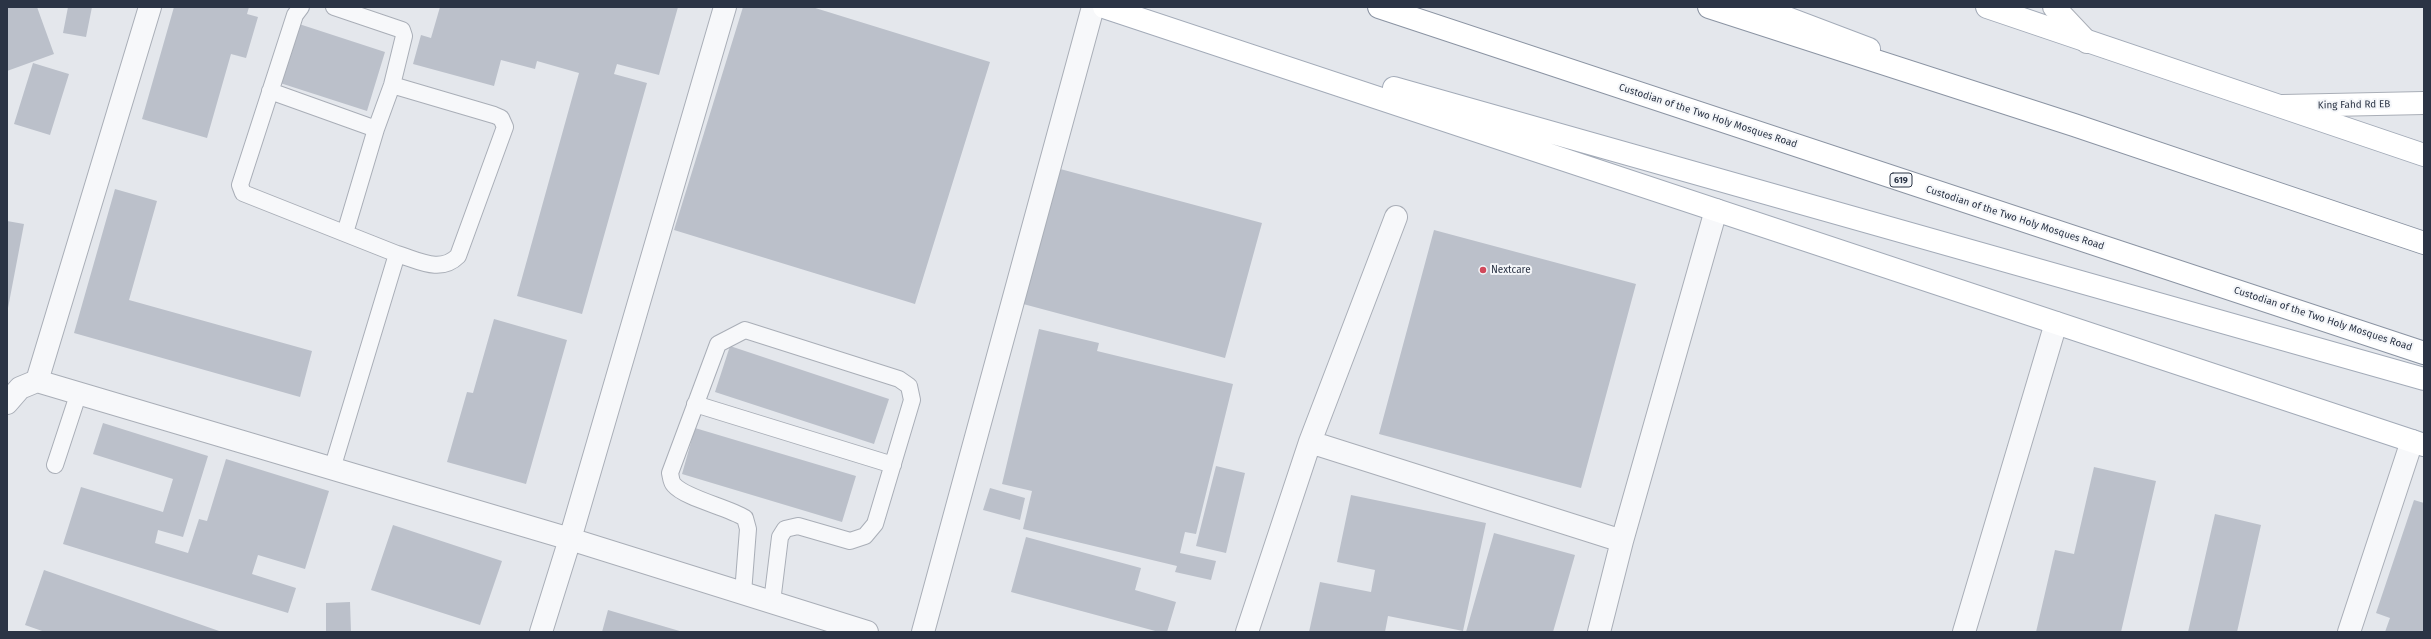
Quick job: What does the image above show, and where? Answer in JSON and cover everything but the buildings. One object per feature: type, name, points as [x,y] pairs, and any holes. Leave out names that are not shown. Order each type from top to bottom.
[{"type":"main road","points":[[1105,7],[2418,443]]},
{"type":"main road","points":[[1105,7],[2424,379]]},
{"type":"main road","name":"Custodian of the Two Holy Mosques Road","points":[[1379,7],[2424,353]]},
{"type":"main road","points":[[1709,7],[2074,125],[2424,243]]},
{"type":"main road","points":[[1758,7],[2074,125]]},
{"type":"main road","points":[[1987,7],[2088,42],[2284,106],[2424,155]]},
{"type":"main road","points":[[2054,7],[2088,42]]},
{"type":"main road","name":"King Fahd Rd EB","points":[[2284,106],[2424,103]]},
{"type":"street","points":[[36,381],[150,7]]},
{"type":"street","points":[[541,632],[570,539],[725,7]]},
{"type":"street","points":[[923,632],[1093,7]]},
{"type":"street","points":[[1599,632],[1622,541],[1716,210]]},
{"type":"street","points":[[1247,632],[1310,442],[1396,217]]},
{"type":"street","points":[[1964,632],[2056,323]]},
{"type":"street","points":[[7,404],[20,388],[36,381],[79,392],[332,469],[570,539],[867,632]]},
{"type":"street","points":[[1310,442],[1622,541]]},
{"type":"street","points":[[2349,632],[2418,443]]},
{"type":"lane","points":[[301,7],[294,14],[240,185],[243,193],[345,232],[397,254],[439,266],[451,263],[458,256],[505,127],[501,118],[494,115],[392,85]]},
{"type":"lane","points":[[334,7],[402,30],[404,44],[392,85],[376,129],[345,232]]},
{"type":"lane","points":[[270,92],[376,129]]},
{"type":"lane","points":[[332,469],[397,254]]},
{"type":"lane","points":[[743,593],[748,529],[745,518],[680,491],[672,483],[670,473],[718,344],[745,330],[899,379],[909,386],[912,400],[875,524],[865,536],[850,541],[798,526],[785,529],[780,537],[772,602]]},
{"type":"lane","points":[[55,465],[79,392]]},
{"type":"lane","points":[[696,404],[892,464]]},
{"type":"place","name":"Nextcare","points":[[1483,270]]}]
